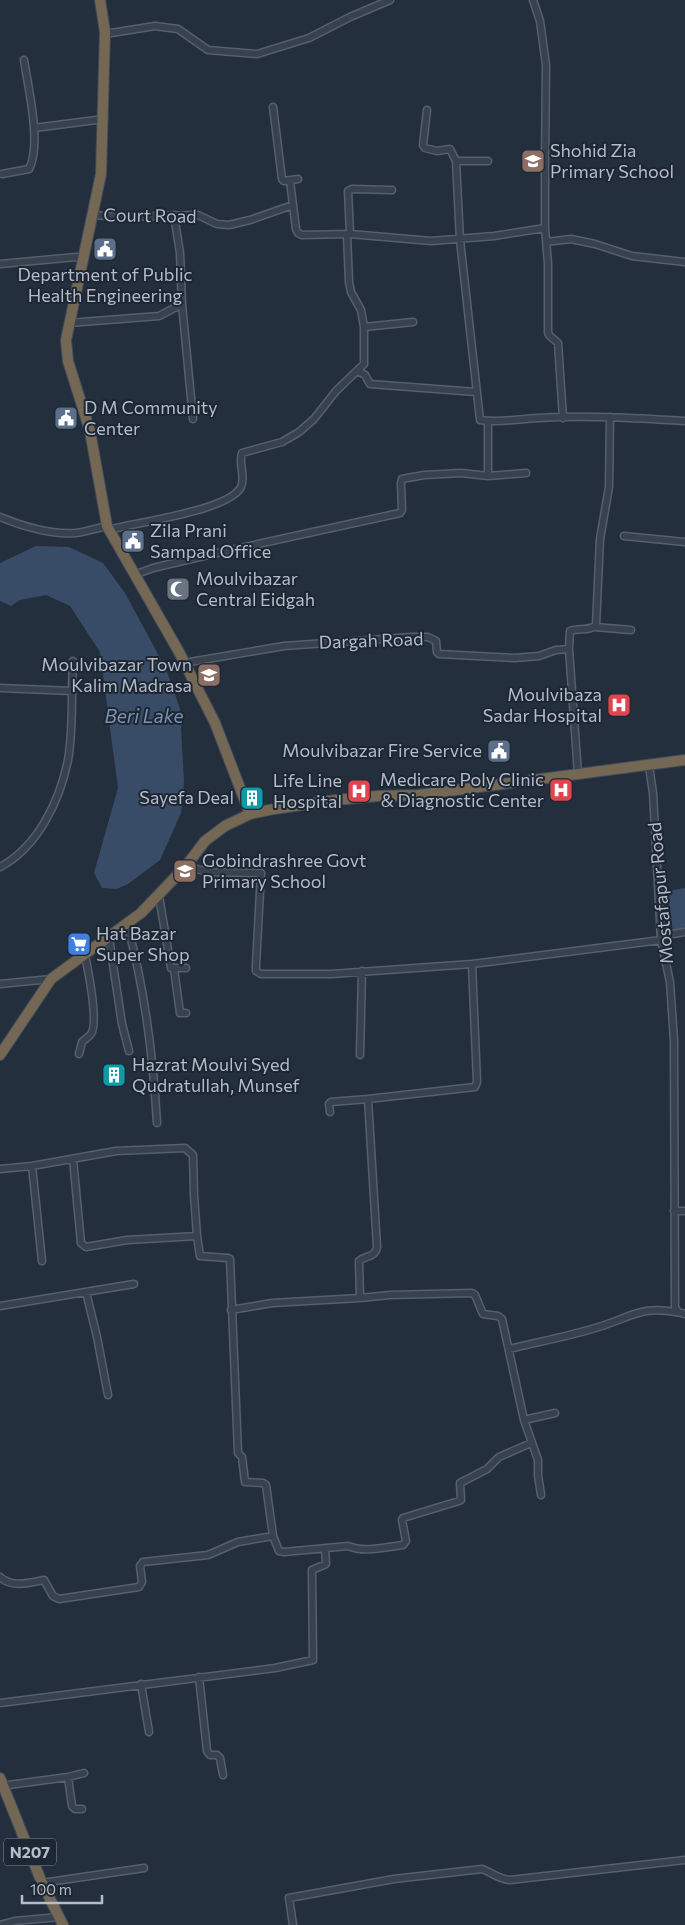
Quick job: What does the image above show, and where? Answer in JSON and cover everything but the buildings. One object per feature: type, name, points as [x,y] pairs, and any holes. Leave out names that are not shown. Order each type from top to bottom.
[{"type":"highway","points":[[100,0],[105,34],[101,174],[69,323],[66,340],[68,361],[90,431],[108,528],[184,662],[215,723],[250,814]]},
{"type":"highway","points":[[0,1055],[51,979],[141,913],[186,866],[205,841],[225,826],[250,814],[336,800],[418,795],[685,760]]},
{"type":"highway","name":"N207","points":[[1,1783],[42,1883],[61,1921]]},
{"type":"street","points":[[105,34],[156,26],[178,30],[208,50],[257,54],[309,38],[350,17],[390,0]]},
{"type":"street","points":[[533,0],[540,22],[546,65],[545,228],[548,264],[548,332],[558,342],[563,418]]},
{"type":"street","points":[[2,174],[29,169],[33,162],[34,128],[24,60]]},
{"type":"street","points":[[272,107],[281,176],[284,181],[298,179]]},
{"type":"street","points":[[427,110],[423,145],[425,148],[437,151],[450,149],[456,161],[460,240],[479,418],[488,421],[512,421],[537,418],[610,417],[685,421]]},
{"type":"street","points":[[34,128],[104,119]]},
{"type":"street","points":[[456,161],[488,161]]},
{"type":"street","points":[[290,181],[298,233],[302,235],[348,234],[432,241],[460,240],[545,228]]},
{"type":"street","points":[[0,517],[53,531],[76,533],[184,514],[222,501],[235,494],[240,489],[242,483],[240,458],[242,453],[282,442],[299,432],[314,419],[336,391],[358,371],[365,361],[364,328],[361,310],[348,282],[348,190],[392,190]]},
{"type":"street","name":"Court Road","points":[[92,215],[124,217],[198,215],[217,224],[229,225],[293,205]]},
{"type":"street","points":[[174,215],[180,253],[182,304],[193,419]]},
{"type":"street","points":[[546,242],[571,239],[595,244],[632,256],[685,262]]},
{"type":"street","points":[[0,264],[76,257],[83,258]]},
{"type":"street","points":[[69,323],[159,316],[182,304]]},
{"type":"street","points":[[364,328],[413,322]]},
{"type":"street","points":[[358,371],[365,375],[370,384],[476,392]]},
{"type":"street","points":[[595,627],[600,539],[609,487],[610,417]]},
{"type":"street","points":[[488,421],[488,476]]},
{"type":"street","points":[[134,575],[153,568],[208,555],[400,513],[402,510],[400,483],[402,479],[461,472],[488,476],[526,473]]},
{"type":"street","points":[[624,536],[685,542]]},
{"type":"street","points":[[578,774],[569,649],[570,631],[595,627],[631,630]]},
{"type":"street","name":"Dargah Road","points":[[184,662],[284,646],[412,637],[428,637],[436,641],[436,652],[439,654],[515,658],[540,656],[556,650],[569,649]]},
{"type":"street","points":[[0,867],[21,851],[37,835],[62,785],[68,759],[73,661]]},
{"type":"street","points":[[0,688],[72,690]]},
{"type":"street","name":"Mostafapur Road","points":[[648,766],[653,793],[661,938],[670,982],[674,1041],[676,1096],[675,1307],[682,1313]]},
{"type":"street","points":[[186,866],[208,872],[261,873],[256,971],[261,974],[331,974],[472,964],[661,938],[685,932]]},
{"type":"street","points":[[158,896],[171,968],[174,969],[180,1013],[186,1013]]},
{"type":"street","points":[[127,924],[144,998],[150,1038],[157,1123]]},
{"type":"street","points":[[109,938],[121,1017],[129,1051]]},
{"type":"street","points":[[79,1054],[82,1042],[90,1035],[93,1026],[92,993],[85,955]]},
{"type":"street","points":[[330,1112],[329,1104],[331,1102],[475,1087],[477,1082],[472,964]]},
{"type":"street","points":[[174,969],[186,968]]},
{"type":"street","points":[[360,1055],[362,972]]},
{"type":"street","points":[[0,984],[51,979]]},
{"type":"street","points":[[360,1298],[360,1261],[376,1253],[377,1247],[368,1099]]},
{"type":"street","points":[[0,1169],[32,1166],[116,1151],[185,1148],[193,1155],[194,1195],[200,1256],[230,1259],[238,1453],[242,1457],[245,1482],[263,1483],[266,1485],[273,1536],[279,1552],[348,1546],[357,1550],[364,1550],[403,1545],[406,1541],[403,1518],[461,1500],[460,1483],[487,1470],[499,1457],[531,1443]]},
{"type":"street","points":[[73,1159],[81,1243],[86,1247],[127,1240],[197,1236]]},
{"type":"street","points":[[32,1166],[42,1261]]},
{"type":"street","points":[[674,1211],[685,1211]]},
{"type":"street","points":[[0,1306],[134,1284]]},
{"type":"street","points":[[86,1292],[98,1338],[108,1395]]},
{"type":"street","points":[[231,1310],[272,1303],[390,1295],[472,1293],[475,1295],[483,1314],[498,1316],[502,1319],[524,1420],[538,1460],[541,1495]]},
{"type":"street","points":[[509,1349],[594,1328],[634,1313],[655,1309],[682,1313]]},
{"type":"street","points":[[524,1420],[555,1413]]},
{"type":"street","points":[[0,1577],[7,1582],[20,1584],[44,1580],[53,1596],[59,1599],[140,1587],[142,1582],[140,1566],[143,1562],[208,1555],[238,1542],[273,1536]]},
{"type":"street","points":[[0,1703],[276,1668],[313,1660],[312,1570],[326,1564],[325,1548]]},
{"type":"street","points":[[199,1677],[207,1751],[210,1755],[217,1755],[220,1758],[223,1775]]},
{"type":"street","points":[[141,1684],[149,1732]]},
{"type":"street","points":[[1,1783],[68,1777],[84,1773]]},
{"type":"street","points":[[68,1777],[72,1806],[75,1809],[82,1809]]},
{"type":"street","points":[[293,1925],[289,1898],[394,1879],[482,1869],[500,1879],[510,1880],[685,1860]]},
{"type":"street","points":[[42,1883],[144,1868]]},
{"type":"street","points":[[0,1925],[15,1921],[61,1921]]},
{"type":"water","name":"Beri Lake","points":[[36,546],[69,547],[103,563],[125,593],[166,669],[180,709],[184,781],[181,813],[160,860],[128,884],[117,889],[102,888],[94,873],[118,788],[100,652],[70,606],[46,595],[20,600],[11,606],[0,601],[0,563]]},
{"type":"water","points":[[685,888],[685,930],[673,932],[667,891]]},
{"type":"place","name":"Shohid Zia Primary School","points":[[533,161]]},
{"type":"place","name":"Department of Public Health Engineering","points":[[105,249]]},
{"type":"place","name":"D M Community Center","points":[[66,418]]},
{"type":"place","name":"Zila Prani Sampad Office","points":[[133,541]]},
{"type":"place","name":"Moulvibazar Central Eidgah","points":[[178,589]]},
{"type":"place","name":"Moulvibazar Town Kalim Madrasa","points":[[209,675]]},
{"type":"place","name":"Moulvibaza Sadar Hospital","points":[[619,705]]},
{"type":"place","name":"Moulvibazar Fire Service","points":[[499,751]]},
{"type":"place","name":"Medicare Poly Clinic & Diagnostic Center","points":[[561,790]]},
{"type":"place","name":"Life Line Hospital","points":[[359,791]]},
{"type":"place","name":"Sayefa Deal","points":[[252,798]]},
{"type":"place","name":"Gobindrashree Govt Primary School","points":[[185,871]]},
{"type":"place","name":"Hat Bazar Super Shop","points":[[79,944]]},
{"type":"place","name":"Hazrat Moulvi Syed Qudratullah, Munsef","points":[[114,1075]]}]
